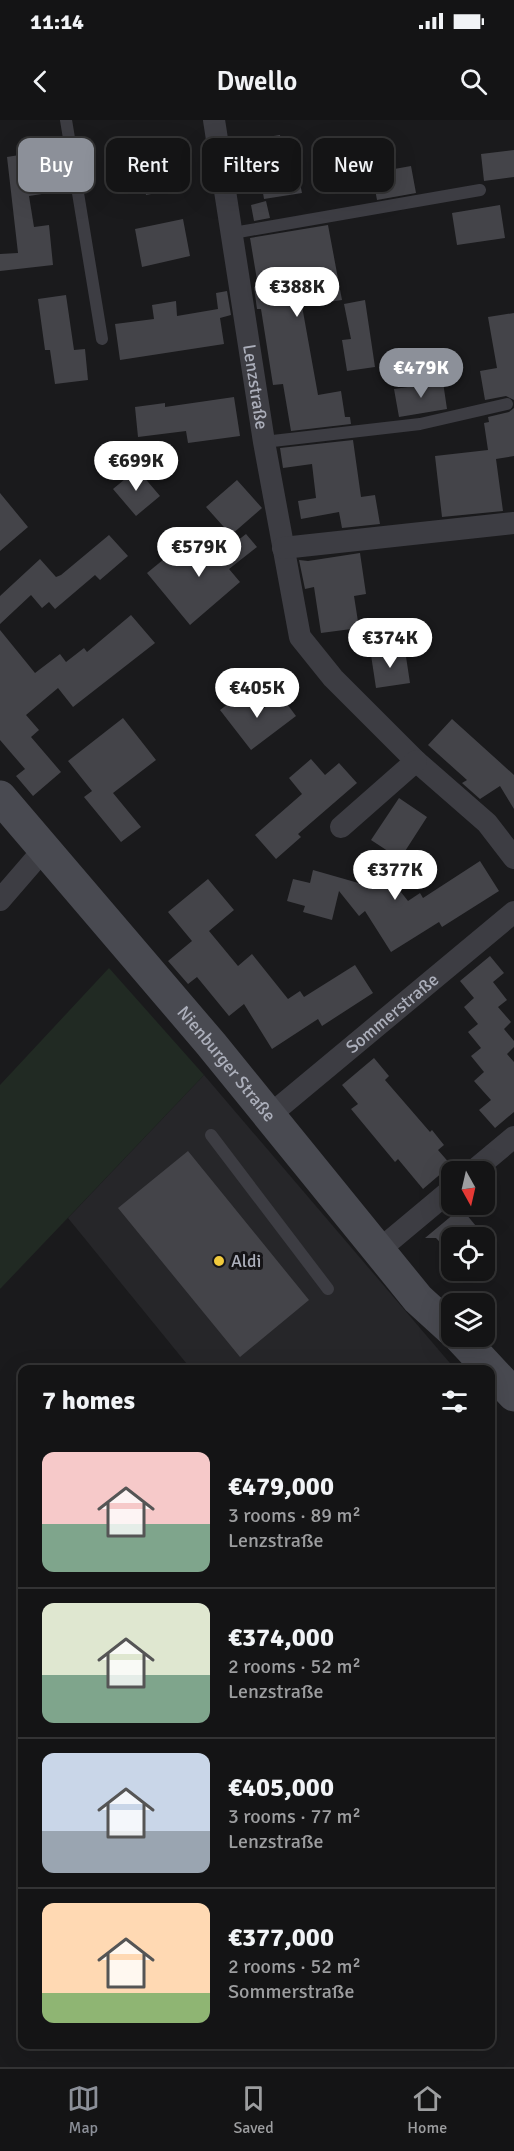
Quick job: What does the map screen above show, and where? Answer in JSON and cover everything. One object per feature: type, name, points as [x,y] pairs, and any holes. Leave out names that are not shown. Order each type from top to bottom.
[{"type":"street","name":"Lenzstraße","points":[[214,120],[264,442],[300,637],[333,678],[416,760],[487,823],[514,858]]},
{"type":"street","points":[[283,548],[514,523]]},
{"type":"street","points":[[341,827],[416,760]]},
{"type":"street","name":"Nienburger Straße","points":[[0,797],[270,1115],[418,1299],[441,1320]]},
{"type":"street","points":[[0,900],[45,848]]},
{"type":"street","name":"Sommerstraße","points":[[270,1115],[514,912]]},
{"type":"street","points":[[485,1161],[514,1137]]},
{"type":"street","points":[[379,1250],[441,1198]]},
{"type":"street","points":[[469,1347],[486,1365]]},
{"type":"street","points":[[495,1375],[514,1395]]},
{"type":"lane","points":[[66,120],[102,339]]},
{"type":"lane","points":[[233,233],[480,190]]},
{"type":"lane","points":[[264,442],[420,424],[507,404]]},
{"type":"lane","points":[[211,1135],[328,1288]]},
{"type":"shaded area","points":[[109,968],[204,1075],[0,1289],[0,1085]]},
{"type":"shaded area","points":[[204,1075],[452,1365],[188,1365],[68,1218]]},
{"type":"building","points":[[280,135],[280,138],[260,138]]},
{"type":"building","points":[[514,150],[514,177],[484,181],[481,154]]},
{"type":"building","points":[[18,155],[18,192],[55,192],[29,196],[34,227],[49,225],[53,265],[0,271],[0,254],[18,253],[7,157]]},
{"type":"building","points":[[411,166],[416,193],[377,200],[376,192],[394,192],[394,169]]},
{"type":"building","points":[[301,188],[302,193],[264,199],[263,192],[301,192]]},
{"type":"building","points":[[146,192],[162,192],[146,195]]},
{"type":"building","points":[[266,201],[270,218],[254,221],[251,205]]},
{"type":"building","points":[[500,205],[505,238],[457,245],[452,213]]},
{"type":"building","points":[[183,219],[190,256],[142,267],[135,229]]},
{"type":"building","points":[[328,225],[342,300],[302,306],[318,395],[341,391],[345,417],[350,417],[351,424],[291,431],[283,384],[273,385],[261,309],[257,309],[254,287],[258,286],[250,238]]},
{"type":"building","points":[[227,291],[231,315],[220,318],[224,344],[120,360],[115,324],[154,319],[152,305],[176,301],[177,316],[218,309],[216,293]]},
{"type":"building","points":[[66,295],[74,350],[85,349],[88,380],[55,384],[50,350],[45,350],[38,299]]},
{"type":"building","points":[[365,300],[375,367],[347,371],[342,340],[351,339],[344,304]]},
{"type":"building","points":[[514,313],[514,400],[506,396],[485,400],[480,371],[497,368],[488,317]]},
{"type":"building","points":[[443,382],[447,409],[399,417],[394,389]]},
{"type":"building","points":[[234,397],[240,436],[188,443],[186,431],[138,437],[135,407],[165,403],[165,407]]},
{"type":"building","points":[[514,408],[514,456],[496,459],[503,511],[442,517],[435,456],[488,450],[484,423],[489,422],[488,417],[509,412]]},
{"type":"building","points":[[353,440],[361,497],[375,495],[380,524],[342,528],[339,512],[301,519],[298,501],[316,498],[312,464],[283,468],[280,448]]},
{"type":"building","points":[[137,469],[160,496],[136,516],[113,489]]},
{"type":"building","points":[[237,480],[262,508],[231,535],[206,507]]},
{"type":"building","points":[[0,493],[28,527],[0,551]]},
{"type":"building","points":[[246,534],[257,547],[229,569],[240,582],[190,625],[147,573],[186,541],[206,565]]},
{"type":"building","points":[[109,535],[128,556],[100,580],[95,575],[55,609],[49,602],[42,608],[31,595],[0,624],[0,596],[40,559],[56,577]]},
{"type":"building","points":[[360,553],[366,594],[354,596],[359,628],[321,633],[314,587],[305,589],[299,560],[308,561]]},
{"type":"building","points":[[131,615],[155,643],[73,707],[58,688],[26,715],[39,730],[31,737],[61,772],[33,796],[16,776],[25,769],[0,740],[0,630],[35,673],[60,654],[66,662],[84,648],[87,652]]},
{"type":"building","points":[[405,650],[410,683],[376,688],[371,655]]},
{"type":"building","points":[[244,692],[259,712],[281,696],[296,716],[251,750],[220,710]]},
{"type":"building","points":[[123,718],[156,760],[113,793],[141,827],[121,842],[84,797],[92,791],[68,761]]},
{"type":"building","points":[[452,719],[514,775],[514,809],[500,786],[480,799],[462,783],[467,780],[428,745]]},
{"type":"building","points":[[311,759],[325,775],[339,763],[357,783],[298,834],[301,837],[276,859],[255,835],[302,794],[289,778]]},
{"type":"building","points":[[399,798],[427,817],[400,859],[371,840]]},
{"type":"building","points":[[480,861],[499,891],[442,927],[439,922],[391,952],[365,911],[359,916],[339,891],[332,920],[303,912],[305,906],[287,901],[293,879],[310,883],[313,870],[362,884],[382,868],[408,901],[420,893],[423,898]]},
{"type":"building","points":[[208,879],[234,910],[209,931],[238,966],[252,954],[288,999],[300,991],[304,997],[355,965],[373,993],[322,1026],[318,1019],[272,1049],[244,1004],[229,1016],[197,977],[188,984],[168,961],[192,941],[168,912]]},
{"type":"building","points":[[490,956],[504,973],[493,982],[507,1000],[498,1007],[511,1022],[504,1029],[514,1041],[514,1047],[507,1054],[514,1062],[514,1112],[495,1128],[479,1110],[491,1100],[474,1081],[484,1072],[471,1056],[481,1048],[468,1032],[478,1024],[464,1007],[474,998],[460,981]]},
{"type":"building","points":[[374,1058],[389,1076],[385,1080],[444,1145],[438,1150],[448,1161],[441,1161],[441,1174],[423,1189],[398,1159],[395,1162],[351,1109],[358,1104],[342,1085]]},
{"type":"building","points":[[188,1151],[309,1300],[240,1357],[118,1208]]},
{"type":"building","points":[[453,1215],[467,1215],[477,1227],[441,1227],[441,1243],[436,1238],[425,1238]]},
{"type":"place","name":"Aldi","points":[[219,1261]]}]
